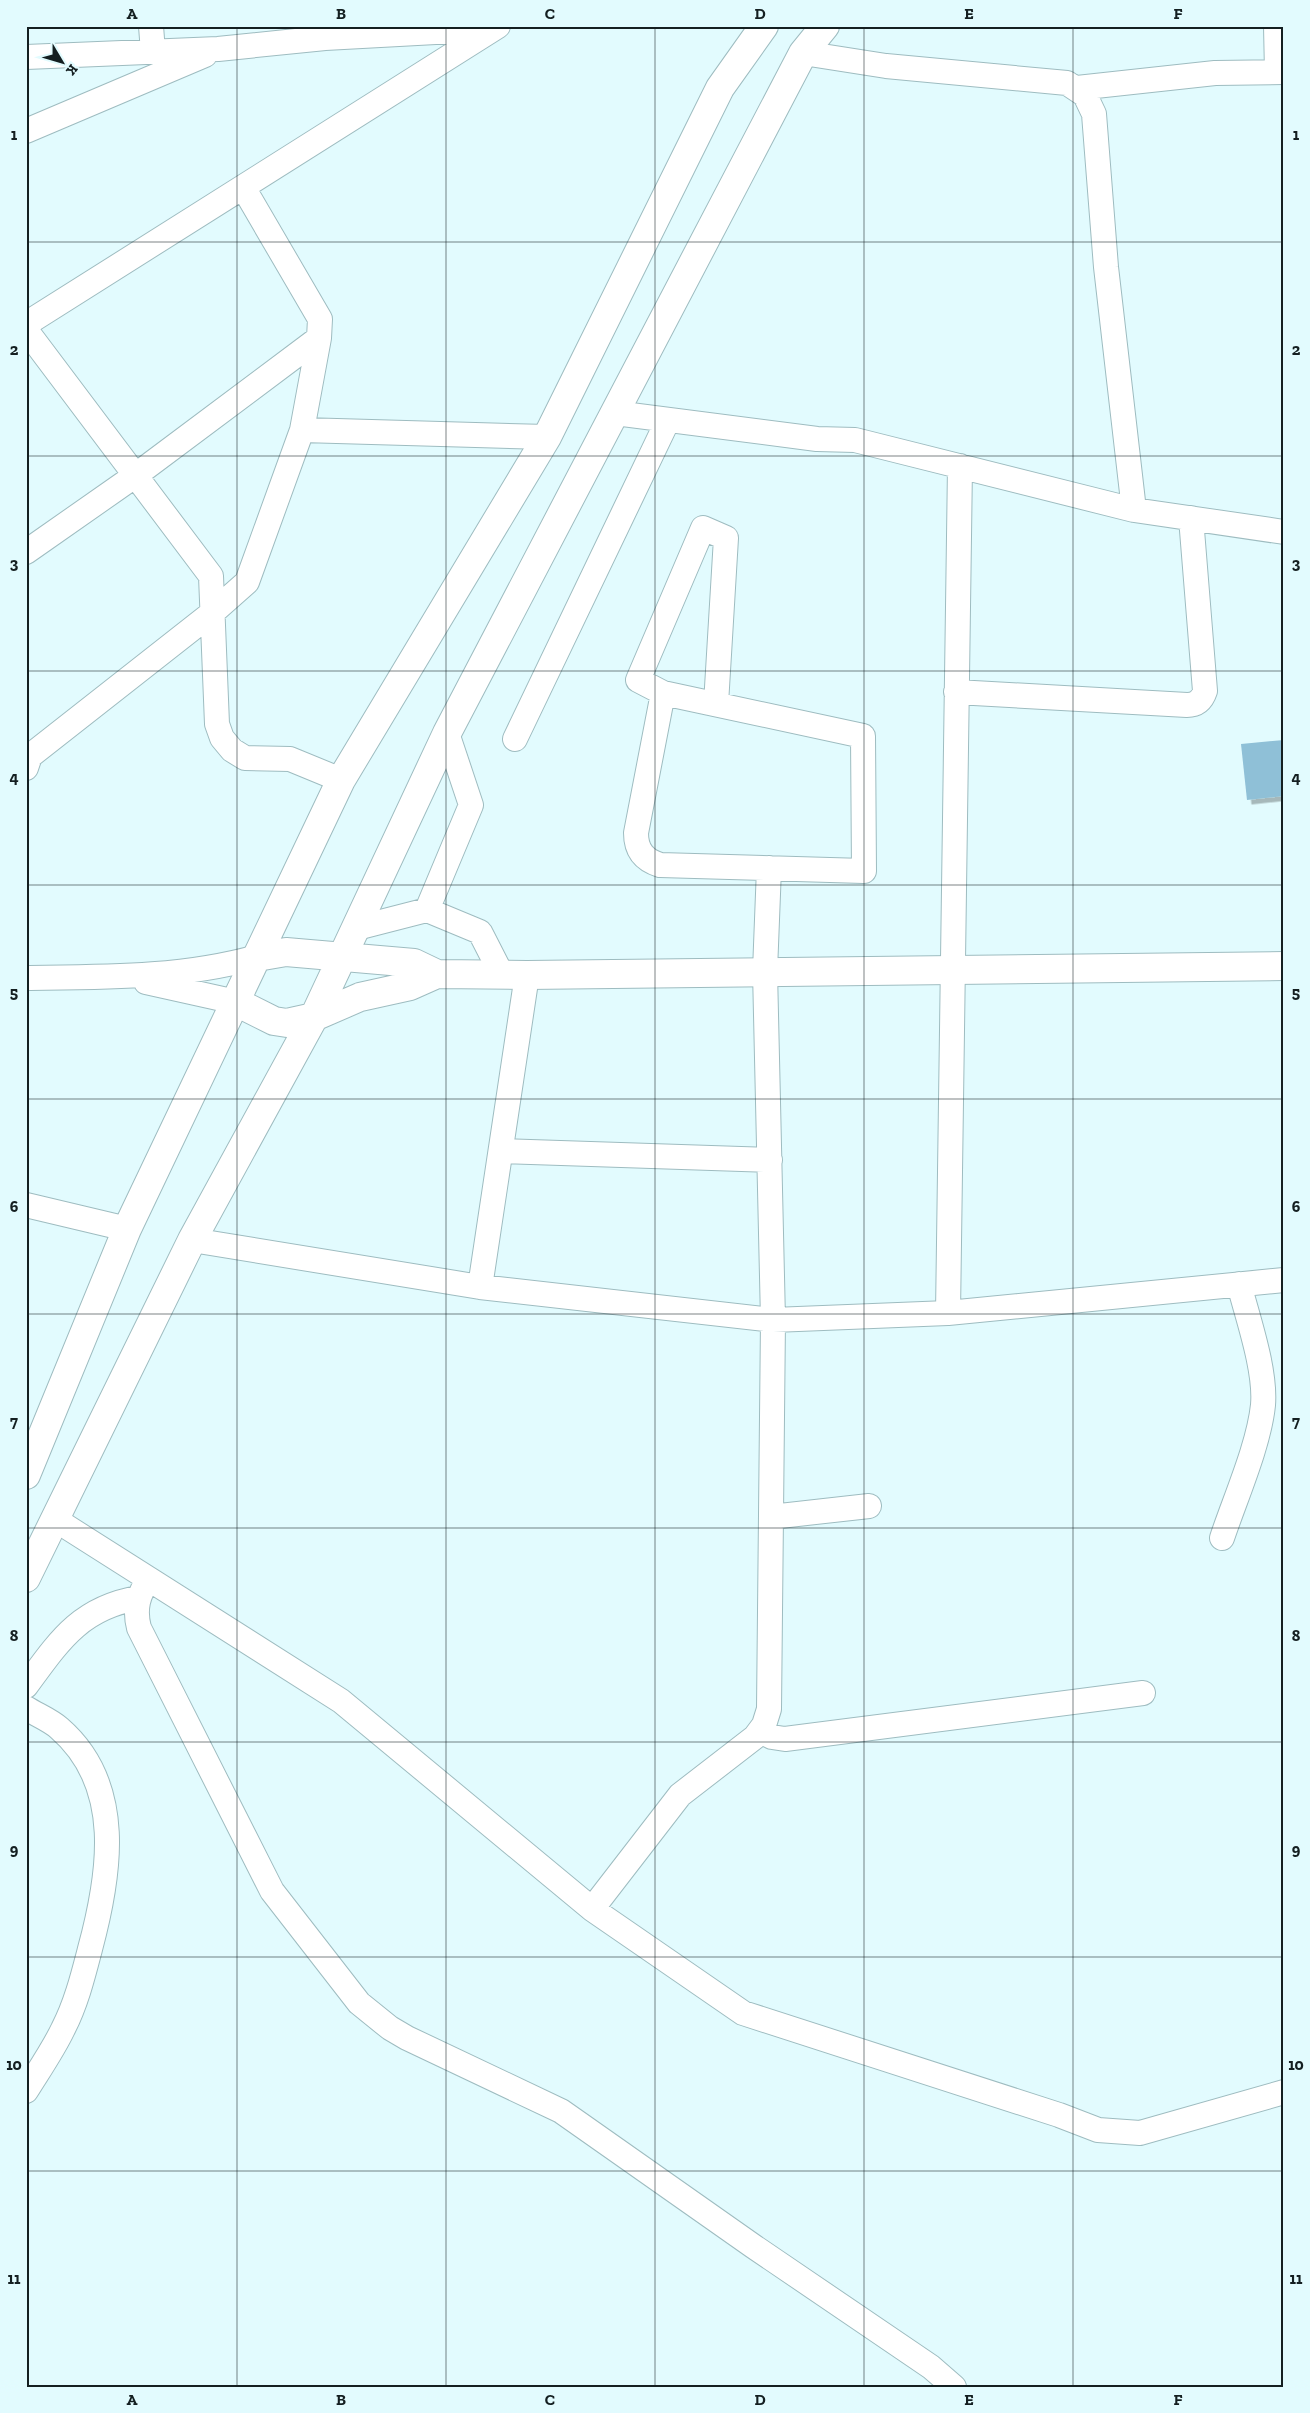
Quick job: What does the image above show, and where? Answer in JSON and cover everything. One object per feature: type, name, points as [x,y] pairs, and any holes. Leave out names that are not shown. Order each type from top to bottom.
[{"type":"main road","points":[[26,1475],[127,1228],[341,780],[547,438],[720,88],[764,26]]},
{"type":"main road","points":[[26,1578],[192,1240],[314,1016],[447,733],[804,53],[825,26]]},
{"type":"main road","points":[[257,957],[286,952],[414,963],[437,974]]},
{"type":"main road","points":[[236,1002],[274,1021],[287,1023],[314,1016],[360,996],[410,986],[437,974],[514,975],[765,971],[952,972],[1284,966]]},
{"type":"street","points":[[150,26],[153,52]]},
{"type":"street","points":[[1077,88],[1215,73],[1280,72],[1276,26]]},
{"type":"street","points":[[26,57],[218,49],[324,32],[495,27]]},
{"type":"street","points":[[26,324],[495,27]]},
{"type":"street","points":[[26,131],[218,49]]},
{"type":"street","points":[[804,53],[886,66],[1067,83],[1077,88],[1088,100],[1094,114],[1106,267],[1134,510]]},
{"type":"street","points":[[27,759],[212,613],[247,582],[302,430],[319,338],[320,319],[243,187]]},
{"type":"street","points":[[26,330],[211,576],[217,724],[222,738],[232,750],[245,758],[290,759],[341,780]]},
{"type":"street","points":[[26,552],[136,475],[319,338]]},
{"type":"street","points":[[615,413],[817,439],[855,440],[1134,510],[1284,532]]},
{"type":"street","points":[[515,739],[668,420]]},
{"type":"street","points":[[302,430],[547,438]]},
{"type":"street","points":[[948,1313],[960,466]]},
{"type":"street","points":[[956,692],[1187,706],[1197,703],[1201,700],[1205,691],[1190,518]]},
{"type":"street","points":[[663,693],[636,833],[639,850],[644,858],[660,865],[864,871],[863,736],[663,693],[638,680],[704,528],[726,538],[716,704]]},
{"type":"street","points":[[427,910],[471,805],[447,733]]},
{"type":"street","points":[[592,1910],[680,1795],[756,1737],[764,1725],[769,1709],[773,1320],[765,971],[770,868]]},
{"type":"street","points":[[357,928],[427,910],[480,932],[514,975],[501,1150],[480,1287]]},
{"type":"street","points":[[26,978],[122,977],[228,965],[257,957]]},
{"type":"street","points":[[122,977],[236,1002]]},
{"type":"street","points":[[501,1150],[770,1160]]},
{"type":"street","points":[[26,1205],[127,1228]]},
{"type":"street","points":[[192,1240],[480,1287],[773,1320],[948,1313],[1284,1280]]},
{"type":"street","points":[[1222,1538],[1257,1432],[1263,1404],[1262,1377],[1239,1284]]},
{"type":"street","points":[[771,1517],[869,1506]]},
{"type":"street","points":[[56,1520],[144,1589],[341,1701],[592,1910],[743,2013],[1059,2115],[1098,2130],[1140,2133],[1284,2092]]},
{"type":"street","points":[[26,1686],[57,1643],[81,1620],[144,1589]]},
{"type":"street","points":[[144,1589],[136,1609],[139,1628],[272,1891],[359,2003],[384,2024],[407,2038],[561,2111],[753,2246],[931,2367],[954,2387]]},
{"type":"street","points":[[760,1731],[772,1737],[785,1739],[1143,1693]]},
{"type":"street","points":[[26,1708],[58,1727],[87,1764],[102,1801],[108,1840],[108,1860],[102,1898],[94,1937],[76,2000],[63,2029],[26,2091]]},
{"type":"building","points":[[1284,740],[1284,796],[1247,800],[1241,744]]}]
